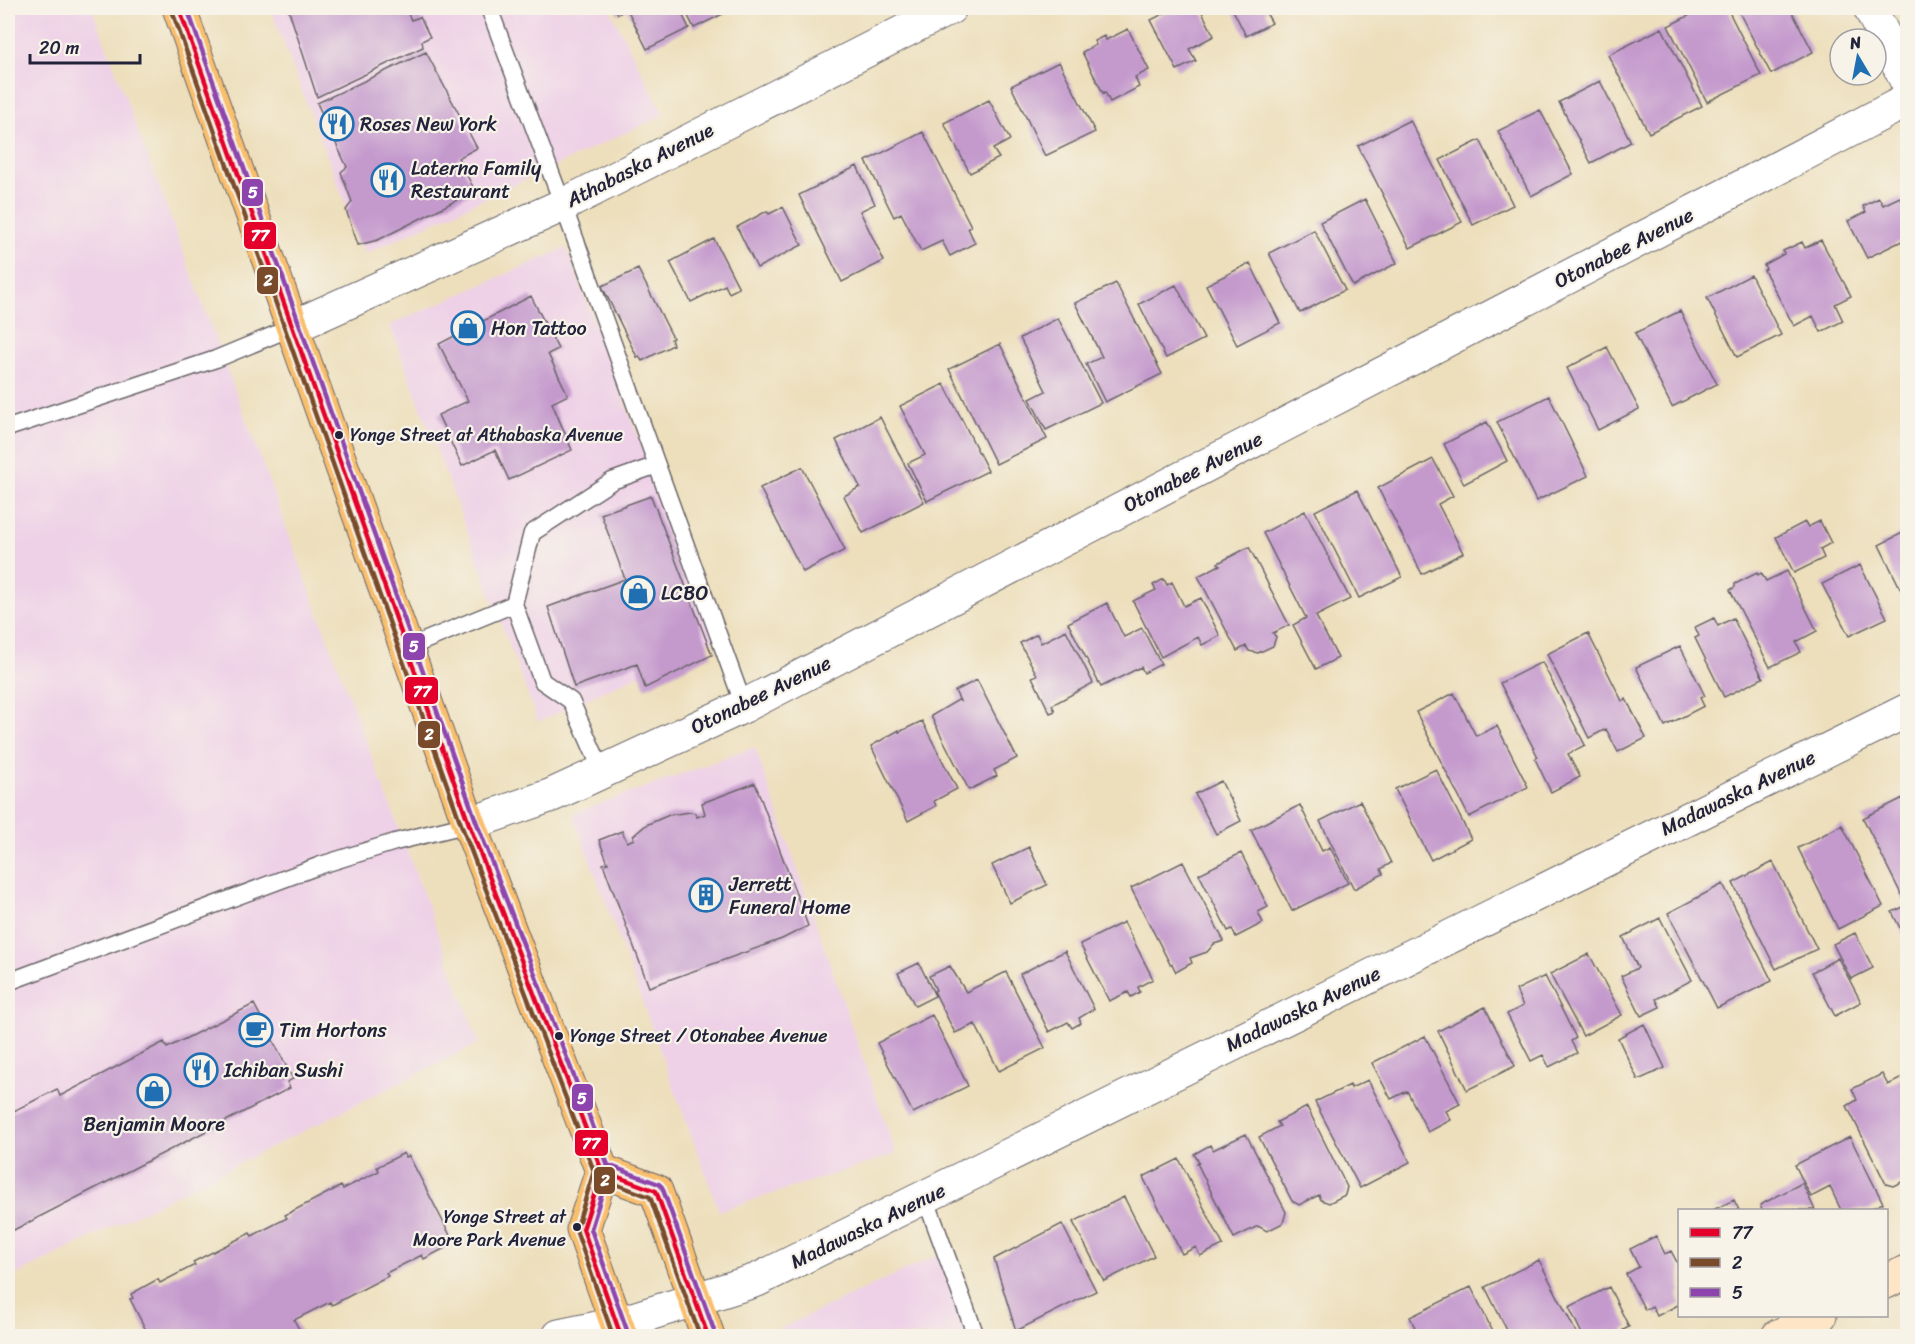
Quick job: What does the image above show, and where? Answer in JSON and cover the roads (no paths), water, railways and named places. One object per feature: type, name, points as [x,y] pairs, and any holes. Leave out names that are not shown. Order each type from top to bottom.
[{"type":"main road","points":[[179,8],[469,824],[602,1171],[583,1229],[619,1330]]},
{"type":"main road","points":[[602,1171],[656,1191],[708,1336]]},
{"type":"street","name":"Athabaska Avenue","points":[[293,327],[563,204],[950,8]]},
{"type":"street","points":[[1870,8],[1908,84]]},
{"type":"street","name":"Otonabee Avenue","points":[[469,824],[552,795],[744,706],[1908,100]]},
{"type":"street","name":"Madawaska Avenue","points":[[559,1336],[619,1330],[695,1301],[757,1281],[1908,710]]},
{"type":"street","points":[[1888,1281],[1908,1271]]},
{"type":"street","points":[[1778,1336],[1818,1317]]},
{"type":"lane","points":[[489,8],[563,204],[744,706]]},
{"type":"lane","points":[[8,428],[216,359],[293,327]]},
{"type":"lane","points":[[602,771],[571,701],[542,681],[513,604],[532,533],[612,481],[657,465]]},
{"type":"lane","points":[[407,648],[513,604]]},
{"type":"lane","points":[[8,980],[321,865],[395,842],[469,824]]},
{"type":"lane","points":[[925,1197],[976,1336]]},
{"type":"place","name":"Roses New York","points":[[337,124]]},
{"type":"place","name":"Laterna Family Restaurant","points":[[388,180]]},
{"type":"place","name":"Hon Tattoo","points":[[468,328]]},
{"type":"place","name":"Yonge Street at Athabaska Avenue","points":[[339,435]]},
{"type":"place","name":"LCBO","points":[[638,593]]},
{"type":"place","name":"Jerrett Funeral Home","points":[[706,895]]},
{"type":"place","name":"Tim Hortons","points":[[256,1030]]},
{"type":"place","name":"Yonge Street / Otonabee Avenue","points":[[559,1036]]},
{"type":"place","name":"Ichiban Sushi","points":[[201,1070]]},
{"type":"place","name":"Benjamin Moore","points":[[154,1091]]},
{"type":"place","name":"Yonge Street at Moore Park Avenue","points":[[577,1227]]}]
